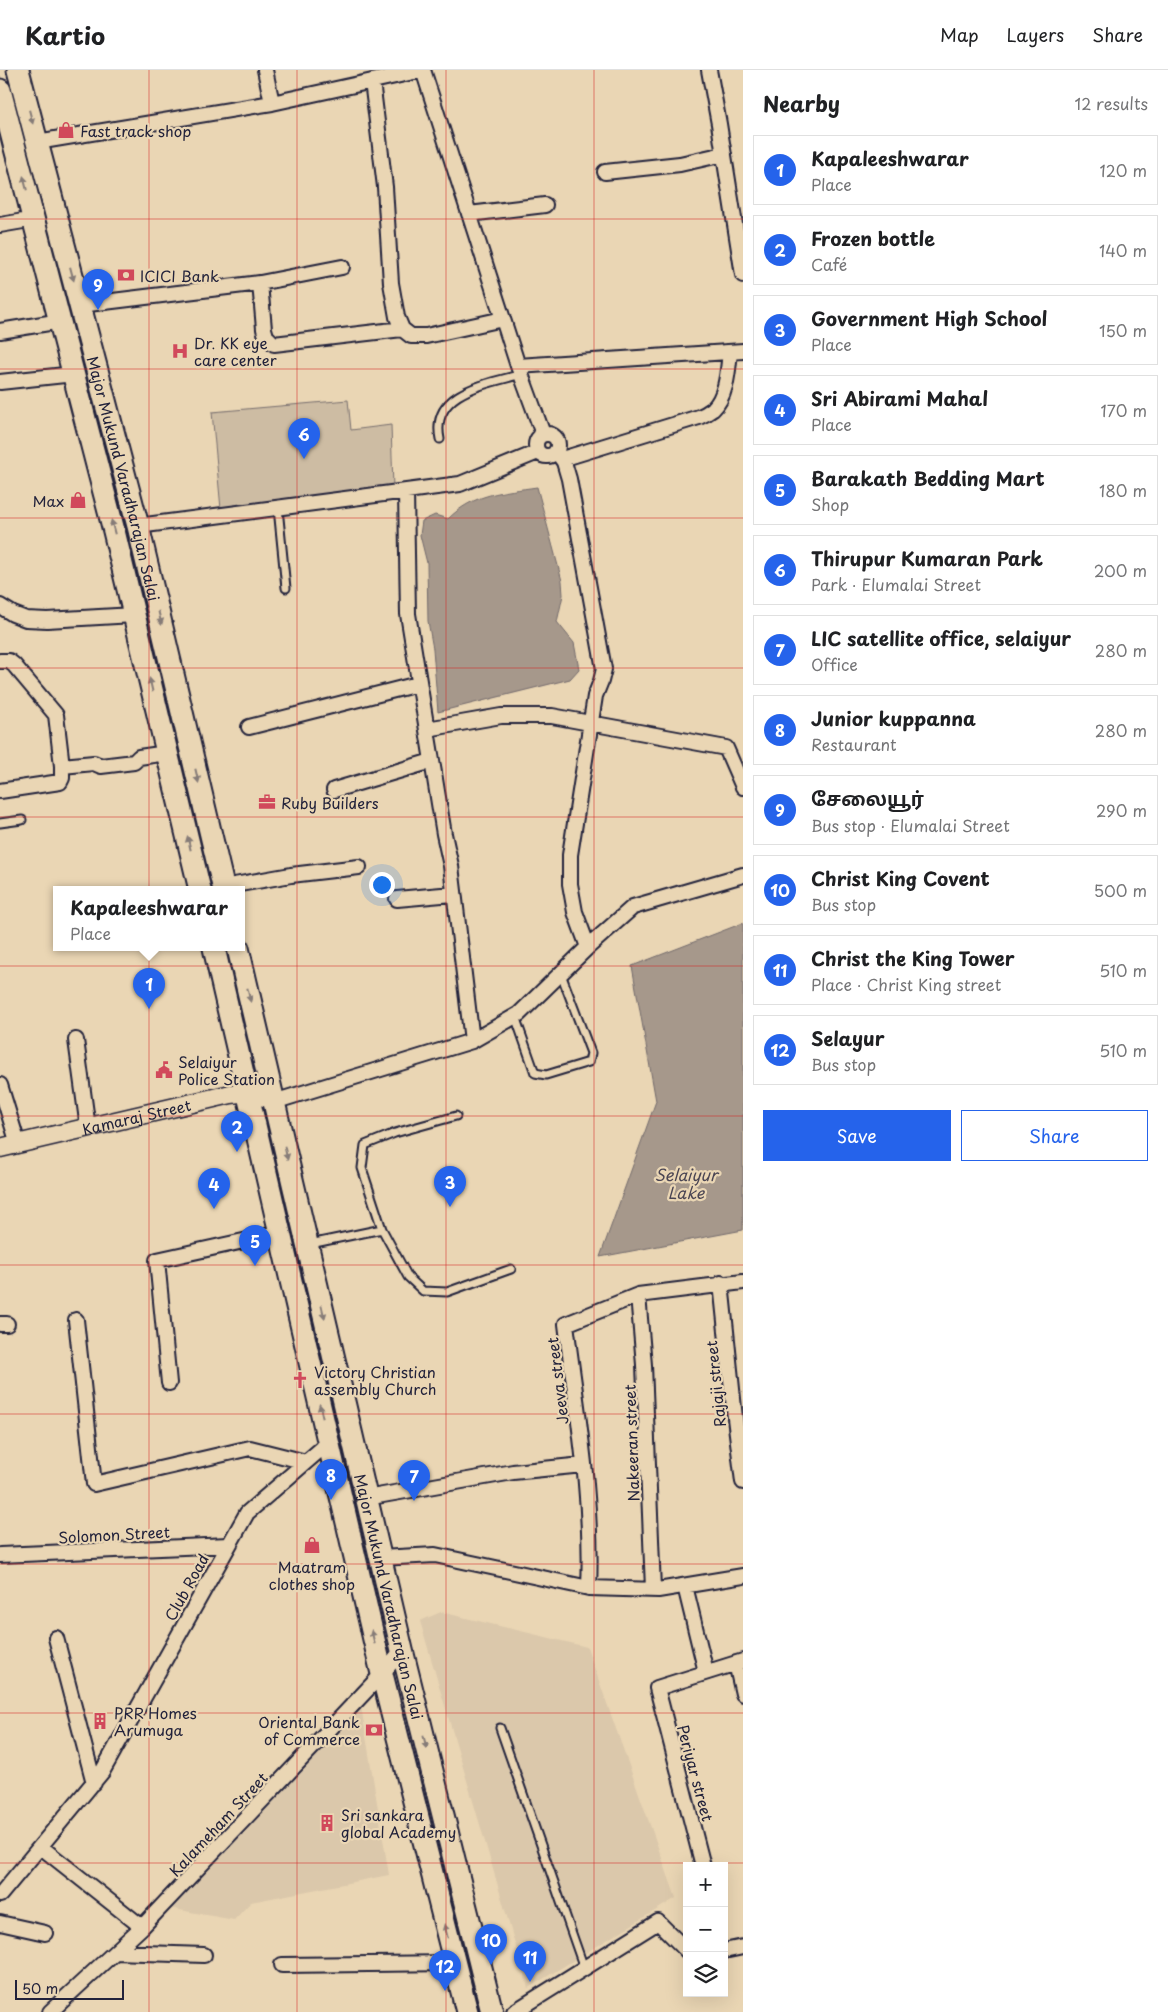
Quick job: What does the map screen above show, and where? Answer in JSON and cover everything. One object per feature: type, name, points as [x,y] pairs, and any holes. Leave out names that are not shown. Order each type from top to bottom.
[{"type":"main road","name":"Major Mukund Varadharajan Salai","points":[[18,70],[83,304],[223,886]]},
{"type":"main road","name":"Major Mukund Varadharajan Salai","points":[[2,101],[35,219],[74,374],[199,886]]},
{"type":"main road","name":"Major Mukund Varadharajan Salai","points":[[215,951],[382,1674],[467,2012]]},
{"type":"main road","name":"Major Mukund Varadharajan Salai","points":[[239,951],[380,1558],[492,2012]]},
{"type":"street","points":[[265,70],[272,103]]},
{"type":"street","points":[[37,142],[272,103],[423,70],[503,320],[543,434]]},
{"type":"street","points":[[709,70],[743,275]]},
{"type":"street","points":[[372,81],[385,187],[391,283],[397,317],[402,329],[411,336],[426,336],[503,320]]},
{"type":"street","points":[[605,172],[680,164],[724,154]]},
{"type":"street","points":[[469,214],[545,205]]},
{"type":"street","points":[[0,225],[35,219]]},
{"type":"street","points":[[83,304],[260,283],[342,267]]},
{"type":"street","points":[[260,283],[264,329],[266,336],[274,344],[402,329]]},
{"type":"street","points":[[0,331],[60,321]]},
{"type":"street","points":[[138,526],[460,484],[538,452],[548,456],[559,455],[699,417],[713,409],[719,401],[736,351],[520,370]]},
{"type":"street","points":[[0,382],[74,374]]},
{"type":"street","points":[[538,452],[536,442],[543,434],[550,434],[556,439],[559,455],[570,479],[604,669],[602,682],[595,696],[590,723],[570,855],[570,884],[585,950]]},
{"type":"street","points":[[406,492],[408,614],[418,684],[451,866],[472,1041]]},
{"type":"street","points":[[0,606],[26,619],[47,620],[134,615]]},
{"type":"street","points":[[0,661],[9,661],[14,665],[56,716],[62,766],[60,782],[0,791]]},
{"type":"street","points":[[249,727],[418,684]]},
{"type":"street","points":[[427,729],[501,716],[552,716],[726,748],[743,787]]},
{"type":"street","points":[[62,766],[94,763],[99,758],[124,754],[132,754],[139,757],[168,753]]},
{"type":"street","points":[[334,790],[432,762]]},
{"type":"street","points":[[238,886],[291,875],[359,867]]},
{"type":"street","points":[[274,1100],[280,1100],[472,1041],[515,1016],[633,907],[743,875]]},
{"type":"street","points":[[397,899],[453,894]]},
{"type":"street","points":[[76,1040],[88,1128]]},
{"type":"street","points":[[0,1085],[18,1144]]},
{"type":"street","name":"Kamaraj Street","points":[[0,1148],[231,1094],[248,1092],[274,1100]]},
{"type":"street","points":[[169,1383],[157,1260],[280,1233]]},
{"type":"street","name":"Jeeva street","points":[[589,1588],[591,1545],[566,1324],[638,1295],[721,1283],[743,1282]]},
{"type":"street","name":"Rajaji street","points":[[721,1283],[741,1444],[743,1482]]},
{"type":"street","name":"Nakeeran street","points":[[638,1295],[644,1365],[653,1590]]},
{"type":"street","points":[[76,1320],[94,1484],[250,1448],[306,1462]]},
{"type":"street","name":"Club Road","points":[[0,1895],[98,1777],[247,1513],[328,1443]]},
{"type":"street","points":[[366,1498],[513,1472],[583,1465]]},
{"type":"street","name":"Solomon Street","points":[[0,1555],[229,1545]]},
{"type":"street","points":[[380,1558],[435,1555],[589,1588],[653,1590],[743,1576]]},
{"type":"street","points":[[684,1586],[706,1672],[739,1662],[743,1694]]},
{"type":"street","points":[[56,1638],[98,1777]]},
{"type":"street","name":"Kalameham Street","points":[[50,2012],[142,1927],[382,1674],[402,1650]]},
{"type":"street","name":"Periyar street","points":[[703,1862],[657,1688],[706,1672]]},
{"type":"street","points":[[41,1847],[142,1927]]},
{"type":"street","points":[[0,1922],[45,1933]]},
{"type":"street","points":[[514,2012],[658,1922],[683,1947]]},
{"type":"street","points":[[728,1949],[743,1948]]},
{"type":"street","points":[[115,1952],[204,1955]]},
{"type":"street","points":[[282,1965],[455,1963]]},
{"type":"lane","points":[[440,439],[438,427],[444,407],[469,390],[520,370]]},
{"type":"lane","points":[[278,508],[286,588]]},
{"type":"lane","points":[[0,823],[22,820]]},
{"type":"lane","points":[[515,1016],[535,1073],[546,1075],[589,1062],[591,1053],[561,974]]},
{"type":"lane","points":[[456,1116],[394,1133],[365,1145],[362,1168],[382,1229],[408,1277],[423,1291],[447,1292],[511,1268]]},
{"type":"lane","points":[[307,1244],[382,1229]]},
{"type":"lane","points":[[500,1728],[584,1968]]},
{"type":"shaded area","points":[[348,400],[351,430],[391,425],[393,488],[221,509],[212,412]]},
{"type":"shaded area","points":[[441,1612],[587,1647],[676,1898],[528,1988],[420,1621]]},
{"type":"shaded area","points":[[361,1706],[389,1875],[251,1902],[234,1920],[169,1908]]},
{"type":"water","points":[[537,487],[562,581],[563,595],[557,622],[574,643],[579,669],[570,679],[438,712],[433,649],[428,621],[427,563],[420,535],[422,521],[435,515],[448,519],[468,504],[489,495]]},
{"type":"water","name":"Selaiyur Lake","points":[[743,923],[743,1230],[600,1257],[656,1101],[632,966]]},
{"type":"place","name":"Fast track shop","points":[[66,130]]},
{"type":"place","name":"ICICI Bank","points":[[126,275]]},
{"type":"place","name":"சேலையூர்","points":[[98,310]]},
{"type":"place","name":"Dr. KK eye care center","points":[[180,351]]},
{"type":"place","name":"Thirupur Kumaran Park","points":[[304,459]]},
{"type":"place","name":"Max","points":[[78,500]]},
{"type":"place","name":"Ruby Builders","points":[[267,802]]},
{"type":"place","name":"Kapaleeshwarar","points":[[149,1009]]},
{"type":"place","name":"Selaiyur Police Station","points":[[164,1070]]},
{"type":"place","name":"Frozen bottle","points":[[237,1152]]},
{"type":"place","name":"Government High School","points":[[450,1207]]},
{"type":"place","name":"Sri Abirami Mahal","points":[[214,1209]]},
{"type":"place","name":"Barakath Bedding Mart","points":[[255,1266]]},
{"type":"place","name":"Victory Christian assembly Church","points":[[300,1380]]},
{"type":"place","name":"Junior kuppanna","points":[[331,1500]]},
{"type":"place","name":"LIC satellite office, selaiyur","points":[[414,1501]]},
{"type":"place","name":"Maatram clothes shop","points":[[312,1545]]},
{"type":"place","name":"PRR Homes Arumuga","points":[[100,1721]]},
{"type":"place","name":"Oriental Bank of Commerce","points":[[374,1730]]},
{"type":"place","name":"Sri sankara global Academy","points":[[327,1823]]},
{"type":"place","name":"Christ King Covent","points":[[491,1965]]},
{"type":"place","name":"Christ the King Tower","points":[[530,1982]]},
{"type":"place","name":"Selayur","points":[[445,1991]]}]
